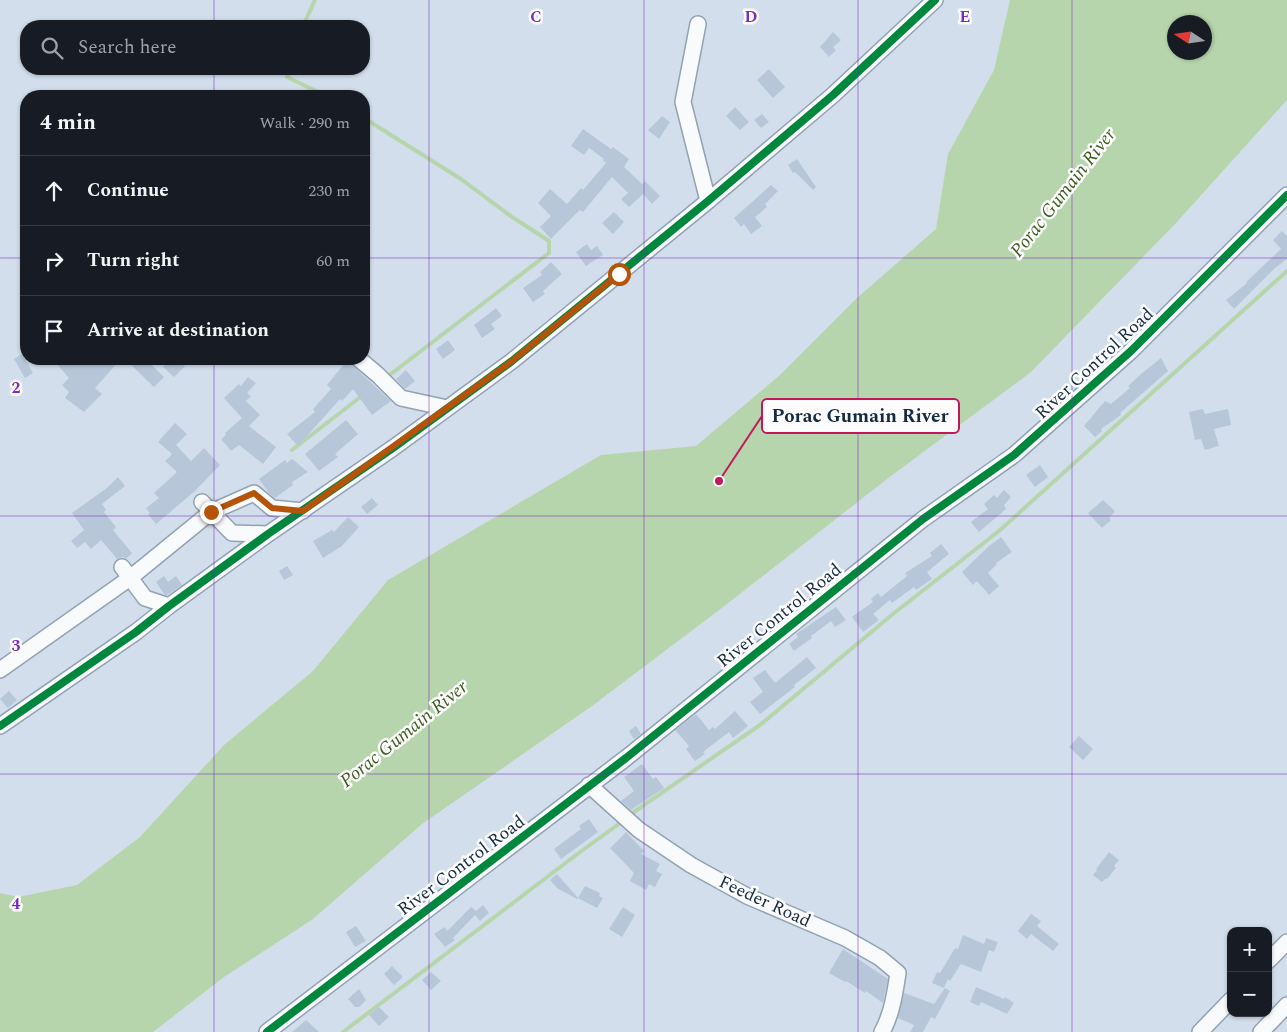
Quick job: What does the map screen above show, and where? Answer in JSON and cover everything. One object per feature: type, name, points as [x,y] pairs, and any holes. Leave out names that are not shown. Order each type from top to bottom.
[{"type":"street","points":[[0,726],[136,632],[268,534],[512,361],[708,201],[832,95],[935,0]]},
{"type":"street","points":[[698,24],[683,102],[708,201]]},
{"type":"street","name":"River Control Road","points":[[267,1032],[626,758],[923,519],[1014,455],[1132,351],[1287,195]]},
{"type":"street","points":[[366,365],[401,398],[447,408]]},
{"type":"street","points":[[0,670],[126,573],[207,507],[254,493],[272,508],[303,511]]},
{"type":"street","points":[[207,507],[232,533],[268,534]]},
{"type":"street","points":[[126,573],[145,598],[169,606]]},
{"type":"street","name":"Feeder Road","points":[[589,785],[639,830],[691,865],[747,896],[845,938],[886,963],[898,973],[895,993],[886,1025],[882,1032]]},
{"type":"street","points":[[1272,957],[1287,942]]},
{"type":"street","points":[[1200,1032],[1227,1004]]},
{"type":"street","points":[[1261,1032],[1287,1005]]},
{"type":"water","points":[[1010,0],[1287,0],[1287,100],[1176,223],[1031,372],[887,479],[592,706],[422,824],[313,919],[224,977],[153,1032],[0,1032],[0,893],[18,897],[77,885],[140,837],[224,745],[313,671],[388,580],[601,455],[696,446],[780,375],[857,298],[936,229],[948,154],[994,70]]},
{"type":"building","points":[[833,32],[841,40],[833,47],[836,50],[829,57],[820,47]]},
{"type":"building","points":[[769,69],[785,87],[773,98],[757,80]]},
{"type":"building","points":[[735,107],[749,122],[740,130],[726,116]]},
{"type":"building","points":[[762,114],[769,122],[761,128],[754,120]]},
{"type":"building","points":[[662,116],[670,122],[659,139],[648,130]]},
{"type":"building","points":[[583,129],[629,159],[624,167],[642,184],[645,181],[660,196],[652,204],[643,194],[629,207],[621,199],[628,193],[612,177],[583,212],[580,210],[551,239],[540,227],[551,216],[538,203],[550,189],[567,204],[581,188],[583,190],[606,163],[602,160],[604,159],[589,148],[584,155],[571,146]]},
{"type":"building","points":[[797,159],[816,187],[813,190],[795,172],[793,173],[788,165]]},
{"type":"building","points":[[771,185],[778,191],[765,204],[767,207],[755,217],[762,226],[751,234],[744,224],[741,227],[734,218]]},
{"type":"building","points":[[614,212],[624,222],[613,234],[602,223]]},
{"type":"building","points":[[1282,231],[1287,236],[1287,259],[1275,268],[1234,309],[1226,300],[1247,283],[1281,249],[1273,240]]},
{"type":"building","points":[[587,244],[591,250],[597,246],[603,255],[586,266],[576,252]]},
{"type":"building","points":[[551,262],[562,274],[543,291],[545,294],[533,302],[523,288],[542,275],[540,272]]},
{"type":"building","points":[[496,308],[502,316],[491,324],[495,329],[482,338],[474,325]]},
{"type":"building","points":[[448,340],[455,350],[443,359],[436,349]]},
{"type":"building","points":[[20,355],[20,365],[28,365],[33,373],[25,378],[14,359]]},
{"type":"building","points":[[1161,358],[1168,371],[1120,413],[1121,415],[1101,429],[1102,431],[1095,437],[1084,426],[1105,401],[1111,404],[1130,388],[1128,386],[1141,374]]},
{"type":"building","points":[[58,365],[116,365],[95,388],[102,394],[84,412],[65,398],[69,392],[62,385],[69,378]]},
{"type":"building","points":[[131,365],[152,365],[164,377],[154,387]]},
{"type":"building","points":[[165,365],[185,366],[174,377],[163,367]]},
{"type":"building","points":[[343,365],[353,365],[391,401],[372,415],[353,389],[342,401],[340,399],[300,444],[296,444],[287,434],[315,412],[313,409],[331,389],[327,385]]},
{"type":"building","points":[[406,370],[415,381],[405,389],[396,379]]},
{"type":"building","points":[[248,377],[256,383],[247,393],[251,396],[246,401],[260,415],[249,426],[276,447],[263,464],[239,445],[231,451],[221,439],[242,418],[224,398],[239,384],[241,386]]},
{"type":"building","points":[[1203,409],[1205,414],[1228,409],[1231,425],[1214,429],[1219,446],[1205,450],[1201,439],[1195,440],[1189,412]]},
{"type":"building","points":[[346,420],[358,434],[335,454],[338,457],[319,471],[305,454]]},
{"type":"building","points":[[175,423],[187,434],[176,445],[191,461],[204,448],[220,465],[195,491],[156,524],[146,508],[159,498],[154,493],[177,472],[165,461],[172,454],[158,442]]},
{"type":"building","points":[[292,459],[308,472],[292,482],[293,485],[275,498],[259,479],[285,460],[287,463]]},
{"type":"building","points":[[1040,465],[1048,477],[1035,487],[1026,475]]},
{"type":"building","points":[[118,477],[125,486],[102,504],[106,510],[104,512],[116,527],[113,530],[132,553],[126,559],[123,557],[117,559],[101,540],[91,549],[85,542],[77,548],[71,541],[84,530],[72,513],[108,487]]},
{"type":"building","points":[[1004,490],[1011,497],[1004,505],[1006,509],[979,532],[971,522],[988,509],[984,504],[994,495],[997,498]]},
{"type":"building","points":[[372,498],[378,505],[367,514],[361,507]]},
{"type":"building","points":[[1103,500],[1115,511],[1109,518],[1111,520],[1102,528],[1088,513]]},
{"type":"building","points":[[348,517],[359,527],[342,546],[323,558],[313,541],[332,530],[334,532]]},
{"type":"building","points":[[1001,537],[1012,552],[996,563],[988,573],[999,586],[989,595],[977,581],[973,585],[962,572]]},
{"type":"building","points":[[941,544],[949,554],[927,572],[932,579],[916,590],[914,587],[892,603],[890,600],[873,614],[879,620],[863,632],[852,617],[873,602],[871,599],[878,593],[881,597],[907,576],[905,573],[932,556],[930,553]]},
{"type":"building","points":[[287,566],[293,575],[284,580],[279,571]]},
{"type":"building","points":[[164,576],[168,582],[176,576],[182,585],[165,595],[156,582]]},
{"type":"building","points":[[836,607],[846,620],[835,627],[831,621],[794,651],[789,644],[798,637],[796,634]]},
{"type":"building","points":[[807,657],[816,668],[760,714],[750,702],[763,692],[753,678],[765,670],[775,683]]},
{"type":"building","points":[[9,691],[17,700],[8,708],[0,699]]},
{"type":"building","points":[[735,711],[748,726],[733,738],[729,732],[703,752],[705,754],[695,761],[686,749],[689,746],[675,730],[696,714],[709,730],[713,727],[715,729]]},
{"type":"building","points":[[636,726],[641,734],[634,739],[629,731]]},
{"type":"building","points":[[1079,736],[1093,749],[1083,760],[1069,747]]},
{"type":"building","points":[[642,764],[653,779],[656,777],[664,788],[631,810],[621,801],[634,791],[624,777]]},
{"type":"building","points":[[589,819],[598,832],[561,859],[554,849],[581,829],[579,826]]},
{"type":"building","points":[[626,832],[644,851],[641,854],[660,864],[656,871],[662,874],[655,887],[649,884],[646,890],[630,881],[634,873],[610,848]]},
{"type":"building","points":[[1109,852],[1119,860],[1114,866],[1116,868],[1102,882],[1093,875]]},
{"type":"building","points":[[557,874],[577,899],[557,888],[550,880]]},
{"type":"building","points":[[585,886],[600,893],[599,896],[603,898],[597,908],[578,898]]},
{"type":"building","points":[[483,905],[489,913],[480,921],[475,915],[453,938],[455,940],[445,947],[434,934],[445,927],[447,931],[471,907],[476,911]]},
{"type":"building","points":[[623,907],[635,915],[622,937],[609,929]]},
{"type":"building","points":[[1031,914],[1041,921],[1037,926],[1059,944],[1053,951],[1031,934],[1027,939],[1018,931]]},
{"type":"building","points":[[356,926],[366,941],[355,947],[346,932]]},
{"type":"building","points":[[963,935],[984,944],[986,938],[998,942],[994,952],[989,950],[981,972],[961,964],[950,981],[948,979],[944,988],[932,983],[937,972],[940,973],[955,948],[958,949]]},
{"type":"building","points":[[843,949],[888,979],[883,1003],[866,991],[865,993],[829,973]]},
{"type":"building","points":[[392,966],[403,977],[394,985],[384,974]]},
{"type":"building","points":[[431,972],[441,981],[431,990],[422,980]]},
{"type":"building","points":[[976,987],[1004,999],[1005,997],[1014,1003],[1007,1014],[981,1002],[979,1006],[970,1002]]},
{"type":"building","points":[[945,988],[950,991],[935,1019],[931,1017],[923,1032],[910,1032],[914,1025],[898,1018],[904,993],[934,1004]]},
{"type":"building","points":[[359,989],[366,1000],[359,1007],[355,1007],[348,999]]},
{"type":"building","points":[[379,1007],[389,1017],[379,1026],[369,1015]]},
{"type":"building","points":[[306,1020],[319,1032],[292,1032]]},
{"type":"waterway","points":[[306,20],[315,0]]},
{"type":"waterway","points":[[288,75],[287,77],[314,90]]},
{"type":"waterway","points":[[370,122],[461,179],[512,217],[549,241],[549,253],[387,377]]},
{"type":"waterway","points":[[631,814],[760,725],[893,614],[999,531],[1287,271]]},
{"type":"waterway","points":[[292,450],[363,395]]},
{"type":"waterway","points":[[343,1032],[623,821]]},
{"type":"cycle path","points":[[0,726],[136,632],[268,534],[393,448],[512,361],[708,201],[833,95],[935,0]]},
{"type":"cycle path","points":[[267,1032],[626,758],[923,519],[1014,455],[1131,351],[1287,195]]},
{"type":"place","name":"Porac Gumain River","points":[[719,481]]},
{"type":"route","points":[[211,512],[254,493],[272,508],[303,511],[512,361],[619,274]]}]
